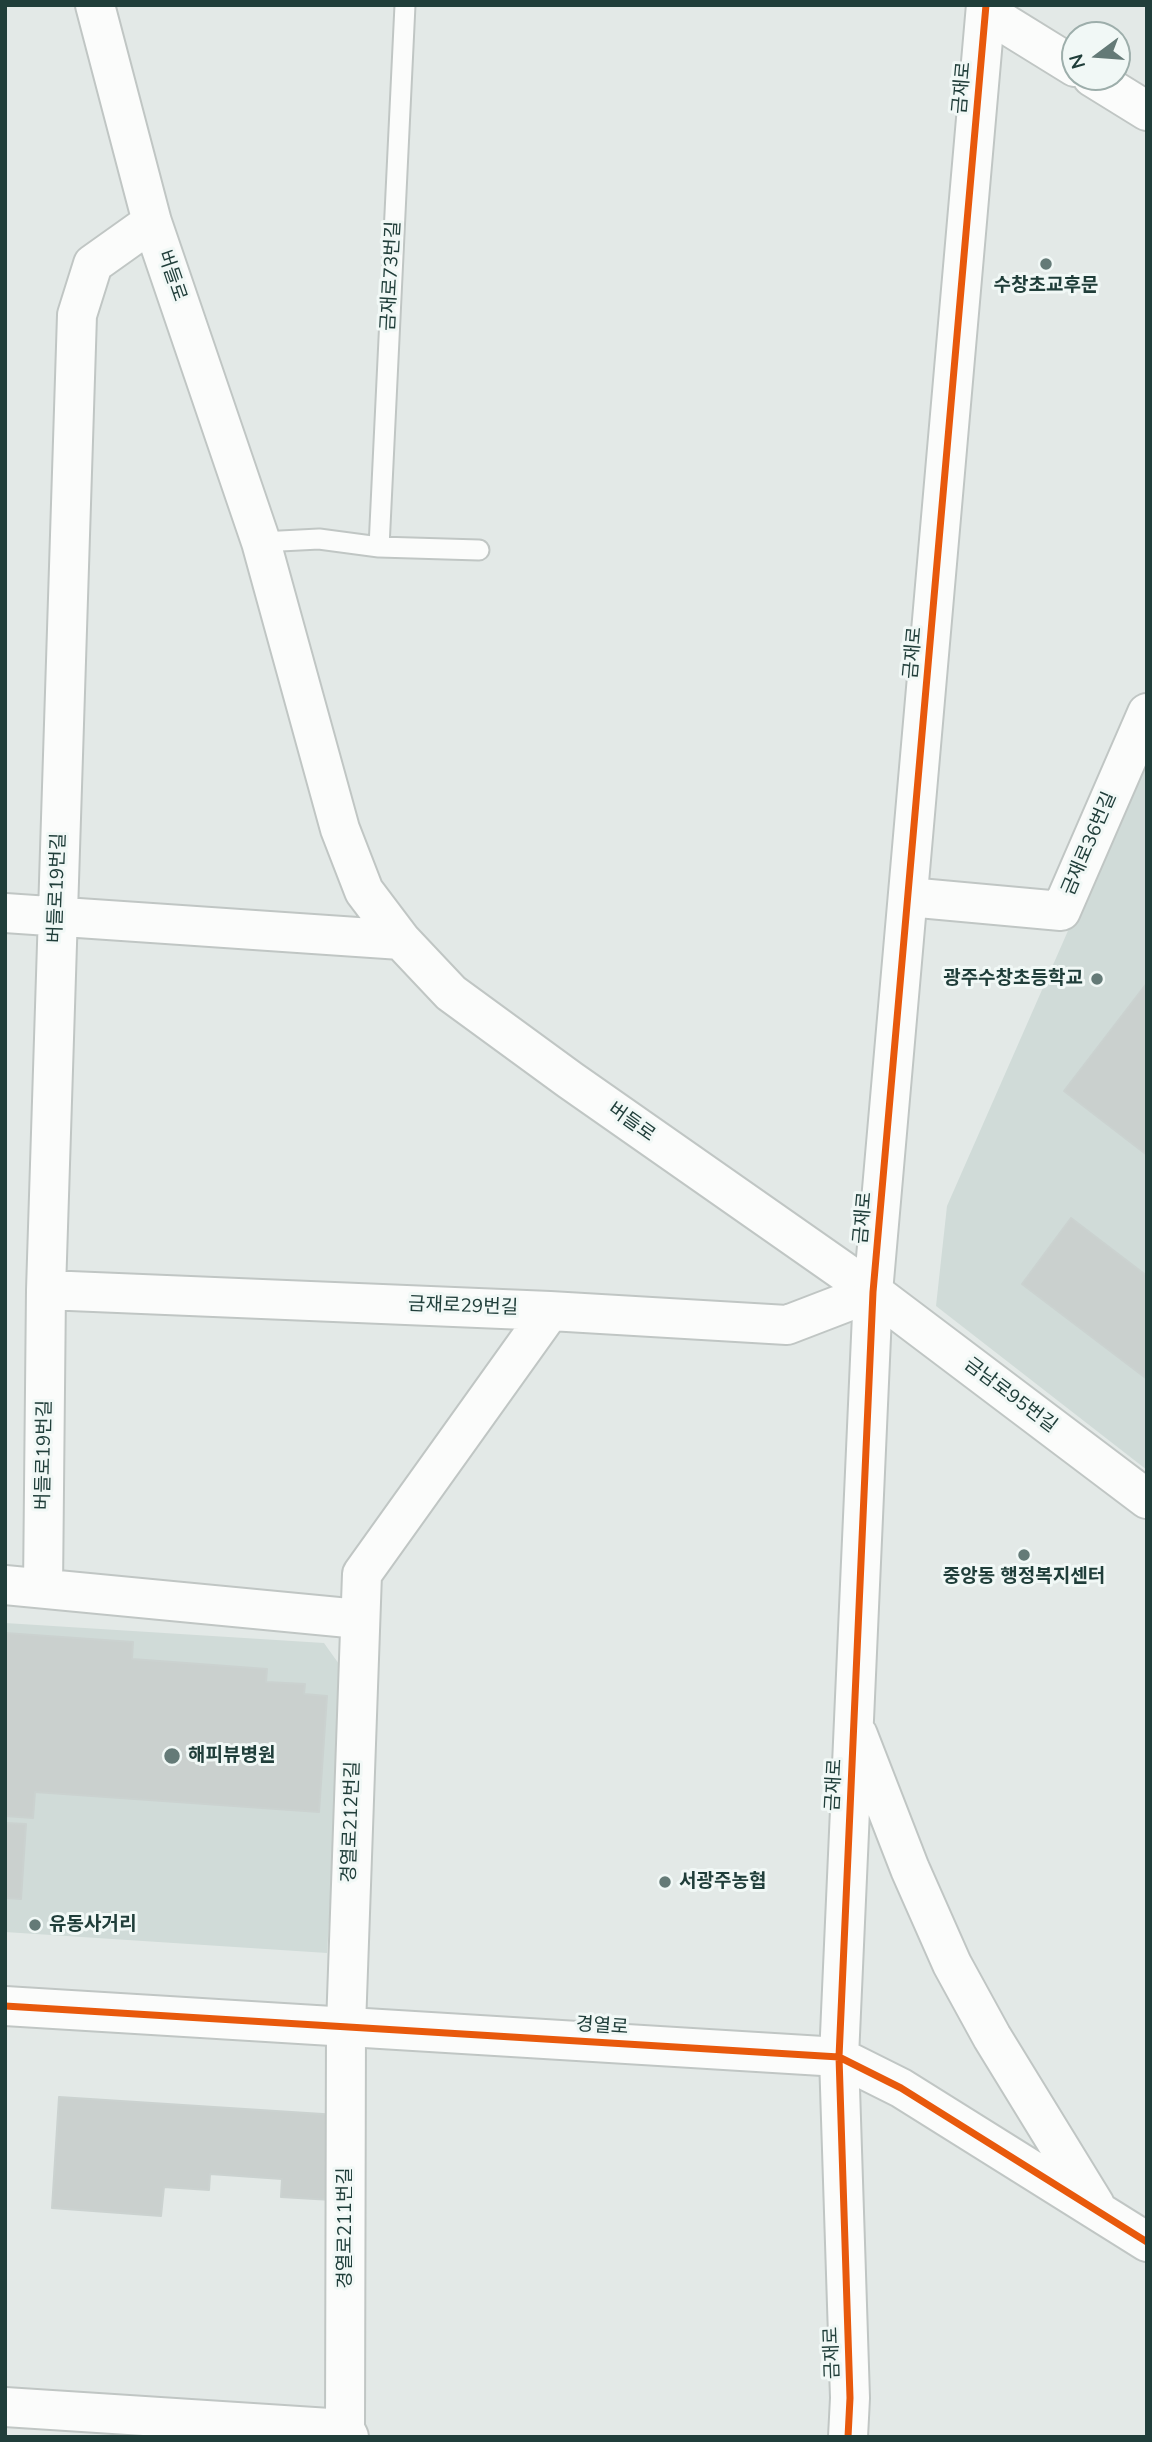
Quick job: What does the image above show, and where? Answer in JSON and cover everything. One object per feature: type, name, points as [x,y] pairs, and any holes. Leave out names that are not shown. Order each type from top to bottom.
[{"type":"street","name":"버들로","points":[[95,5],[152,222],[261,542],[340,829],[364,891],[401,940],[451,993],[570,1080],[873,1292]]},
{"type":"street","points":[[982,7],[1061,58]]},
{"type":"street","name":"금재로","points":[[848,2437],[850,2398],[839,2057],[873,1292],[982,7]]},
{"type":"street","points":[[1115,91],[1147,111]]},
{"type":"street","name":"버들로19번길","points":[[43,1588],[46,1290],[78,315],[93,264],[152,222]]},
{"type":"street","name":"금재로36번길","points":[[908,897],[1061,911],[1147,713]]},
{"type":"street","points":[[5,913],[401,940]]},
{"type":"street","name":"금재로29번길","points":[[46,1290],[550,1311],[787,1325],[873,1292]]},
{"type":"street","name":"금남로95번길","points":[[873,1292],[1147,1499]]},
{"type":"street","name":"경열로212번길","points":[[346,2026],[362,1574],[550,1311]]},
{"type":"street","points":[[5,1585],[359,1619]]},
{"type":"street","points":[[853,1722],[910,1869],[952,1964],[992,2037],[1100,2212]]},
{"type":"street","name":"경열로","points":[[5,2006],[839,2057],[901,2088],[1147,2242]]},
{"type":"street","name":"경열로211번길","points":[[5,2407],[347,2433],[346,2026]]},
{"type":"lane","name":"금재로73번길","points":[[379,547],[405,5]]},
{"type":"lane","points":[[261,542],[319,539],[379,547],[479,550]]},
{"type":"shaded area","name":"광주수창초등학교","points":[[1147,751],[1147,1470],[936,1306],[947,1206]]},
{"type":"shaded area","name":"해피뷰병원","points":[[5,1623],[324,1643],[344,1671],[327,1953],[5,1932]]},
{"type":"building","points":[[1147,983],[1147,1155],[1064,1091]]},
{"type":"building","points":[[1071,1218],[1147,1276],[1147,1379],[1022,1284]]},
{"type":"building","points":[[5,1633],[133,1642],[132,1659],[267,1669],[266,1682],[305,1684],[304,1694],[327,1696],[319,1812],[35,1792],[33,1818],[5,1816]]},
{"type":"building","points":[[5,1823],[26,1824],[21,1899],[5,1898]]},
{"type":"building","points":[[59,2097],[338,2115],[332,2200],[281,2197],[282,2179],[210,2174],[209,2190],[164,2187],[161,2216],[52,2208]]},
{"type":"cycle path","points":[[848,2437],[850,2398],[839,2057],[873,1292],[986,5]]},
{"type":"cycle path","points":[[5,2006],[839,2057],[901,2088],[1147,2242]]},
{"type":"place","name":"수창초교후문","points":[[1046,264]]},
{"type":"place","name":"광주수창초등학교","points":[[1097,979]]},
{"type":"place","name":"중앙동 행정복지센터","points":[[1024,1555]]},
{"type":"place","name":"해피뷰병원","points":[[172,1756]]},
{"type":"place","name":"서광주농협","points":[[665,1882]]},
{"type":"place","name":"유동사거리","points":[[35,1925]]}]
